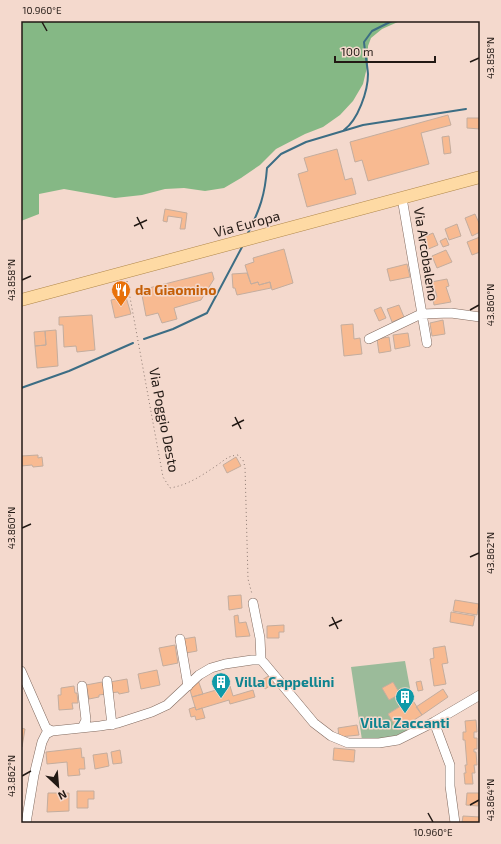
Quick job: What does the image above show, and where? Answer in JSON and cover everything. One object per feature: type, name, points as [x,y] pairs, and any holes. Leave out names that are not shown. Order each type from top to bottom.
[{"type":"main road","name":"Via Europa","points":[[21,300],[480,177]]},
{"type":"street","name":"Via Arcobaleno","points":[[402,198],[427,343]]},
{"type":"street","name":"Via Arcobaleno","points":[[369,339],[421,314],[451,313],[480,317]]},
{"type":"street","points":[[253,603],[260,638],[261,660]]},
{"type":"street","points":[[178,640],[187,687]]},
{"type":"street","points":[[26,823],[34,774],[42,742],[46,734],[52,731],[112,724],[152,712],[166,705],[199,675],[211,668],[239,662],[261,660],[272,670],[314,723],[326,734],[348,743],[369,744],[392,741],[406,736],[434,722],[480,696]]},
{"type":"street","points":[[21,670],[46,728],[52,731]]},
{"type":"street","points":[[107,681],[112,724]]},
{"type":"street","points":[[82,686],[86,720],[82,728]]},
{"type":"street","points":[[434,722],[450,765],[450,786],[455,823]]},
{"type":"path","name":"Via Poggio Desto","points":[[126,272],[163,477],[170,488],[184,485],[218,465],[230,455],[238,455],[243,460],[245,467],[248,579],[253,603]]},
{"type":"green space","points":[[21,21],[400,21],[382,29],[371,38],[368,46],[368,63],[363,84],[353,101],[340,115],[323,127],[305,134],[276,149],[260,165],[224,188],[205,191],[184,188],[165,189],[142,195],[115,198],[64,189],[39,194],[39,214],[21,221]]},
{"type":"green space","points":[[405,661],[412,699],[388,714],[398,730],[406,725],[410,731],[396,738],[362,740],[351,667]]},
{"type":"building","points":[[448,115],[451,125],[421,133],[429,164],[368,181],[362,160],[355,162],[350,142]]},
{"type":"building","points":[[467,118],[480,118],[480,129],[467,128]]},
{"type":"building","points":[[449,136],[451,153],[444,154],[442,137]]},
{"type":"building","points":[[337,149],[345,180],[352,178],[356,194],[307,207],[298,174],[308,171],[304,158]]},
{"type":"building","points":[[165,209],[187,213],[185,229],[180,229],[182,218],[168,216],[167,222],[163,221]]},
{"type":"building","points":[[475,214],[480,225],[480,232],[472,236],[465,218]]},
{"type":"building","points":[[457,224],[461,236],[449,240],[445,229]]},
{"type":"building","points":[[433,233],[438,245],[426,250],[421,238]]},
{"type":"building","points":[[480,237],[480,252],[472,255],[467,242]]},
{"type":"building","points":[[446,238],[449,245],[443,247],[440,241]]},
{"type":"building","points":[[284,249],[293,283],[272,290],[270,282],[259,285],[258,282],[251,284],[245,265],[254,262],[253,258]]},
{"type":"building","points":[[446,250],[452,262],[437,268],[432,256]]},
{"type":"building","points":[[407,264],[410,277],[390,281],[387,269]]},
{"type":"building","points":[[212,272],[214,279],[201,300],[174,308],[177,319],[162,323],[158,313],[146,316],[141,290]]},
{"type":"building","points":[[247,273],[251,284],[258,282],[259,285],[270,282],[271,288],[237,295],[235,288],[233,288],[232,274]]},
{"type":"building","points":[[447,279],[449,286],[446,287],[451,302],[434,305],[433,298],[437,297],[435,289],[432,290],[431,282]]},
{"type":"building","name":"da Giaomino","points":[[126,297],[131,314],[115,318],[111,300]]},
{"type":"building","points":[[399,305],[404,317],[392,322],[387,309]]},
{"type":"building","points":[[381,307],[386,318],[379,321],[374,310]]},
{"type":"building","points":[[92,315],[95,350],[77,352],[76,346],[64,347],[63,325],[59,325],[59,317]]},
{"type":"building","points":[[443,320],[445,334],[432,336],[430,323]]},
{"type":"building","points":[[353,324],[354,339],[360,338],[362,354],[344,356],[341,325]]},
{"type":"building","points":[[56,330],[58,366],[37,368],[35,346],[46,345],[45,331]]},
{"type":"building","points":[[45,331],[46,345],[35,346],[34,332]]},
{"type":"building","points":[[408,333],[410,346],[395,349],[393,335]]},
{"type":"building","points":[[389,337],[391,351],[379,353],[377,339]]},
{"type":"building","points":[[38,455],[38,458],[42,457],[43,466],[21,466],[21,456]]},
{"type":"building","points":[[236,457],[241,466],[227,473],[223,465]]},
{"type":"building","points":[[241,595],[242,608],[229,610],[228,596]]},
{"type":"building","points":[[455,600],[479,604],[477,615],[453,611]]},
{"type":"building","points":[[451,612],[475,616],[473,626],[450,622]]},
{"type":"building","points":[[238,615],[239,623],[246,622],[250,636],[236,637],[234,616]]},
{"type":"building","points":[[284,625],[284,632],[279,632],[279,638],[267,638],[267,626]]},
{"type":"building","points":[[195,637],[197,651],[186,653],[183,639]]},
{"type":"building","points":[[175,645],[178,663],[163,666],[159,648]]},
{"type":"building","points":[[445,646],[448,663],[442,664],[446,684],[434,686],[430,659],[434,658],[433,648]]},
{"type":"building","points":[[157,670],[160,685],[141,689],[138,674]]},
{"type":"building","points":[[272,674],[277,681],[265,689],[260,681]]},
{"type":"building","points":[[127,679],[129,692],[119,694],[118,692],[111,693],[110,682]]},
{"type":"building","points":[[198,680],[203,694],[192,697],[190,690]]},
{"type":"building","points":[[421,681],[423,690],[418,691],[416,682]]},
{"type":"building","points":[[102,682],[106,694],[89,699],[86,685]]},
{"type":"building","points":[[393,682],[400,694],[389,700],[382,688]]},
{"type":"building","points":[[74,686],[75,693],[77,693],[78,703],[72,703],[73,709],[59,710],[58,695],[61,695],[61,688]]},
{"type":"building","name":"Villa Cappellini","points":[[230,686],[233,696],[253,690],[255,697],[230,704],[229,700],[196,710],[192,697]]},
{"type":"building","points":[[443,689],[448,697],[422,715],[416,707]]},
{"type":"building","name":"Villa Zaccanti","points":[[412,699],[422,715],[398,730],[388,714]]},
{"type":"building","points":[[195,707],[196,710],[202,708],[205,718],[196,720],[195,716],[191,717],[189,709]]},
{"type":"building","points":[[476,720],[477,732],[474,732],[474,738],[477,738],[477,749],[474,749],[474,752],[476,752],[477,765],[474,765],[475,773],[472,773],[473,784],[465,784],[464,773],[466,773],[465,765],[467,765],[463,732],[466,732],[465,721]]},
{"type":"building","points":[[357,725],[359,735],[339,737],[338,728]]},
{"type":"building","points":[[21,728],[25,729],[22,747],[21,747]]},
{"type":"building","points":[[81,748],[82,758],[84,757],[85,769],[79,769],[80,775],[68,776],[67,762],[47,764],[46,752]]},
{"type":"building","points":[[334,748],[355,750],[354,762],[333,760]]},
{"type":"building","points":[[120,750],[122,763],[113,764],[111,752]]},
{"type":"building","points":[[107,753],[109,766],[95,769],[93,755]]},
{"type":"building","points":[[77,791],[94,791],[94,799],[88,799],[88,808],[77,808]]},
{"type":"building","points":[[48,793],[69,793],[69,811],[47,812]]},
{"type":"building","points":[[467,793],[479,793],[478,806],[466,805]]},
{"type":"building","points":[[463,816],[480,817],[480,823],[462,823]]},
{"type":"waterway","points":[[344,130],[358,112],[368,81],[364,42],[372,31],[392,21]]},
{"type":"waterway","points":[[248,233],[261,202],[267,168],[281,154],[306,142],[363,125],[466,109]]},
{"type":"waterway","points":[[144,339],[173,329],[207,313],[242,247]]},
{"type":"waterway","points":[[21,388],[69,371],[133,343]]},
{"type":"place","name":"da Giaomino","points":[[121,307]]},
{"type":"place","name":"Villa Cappellini","points":[[221,699]]},
{"type":"place","name":"Villa Zaccanti","points":[[405,714]]}]
